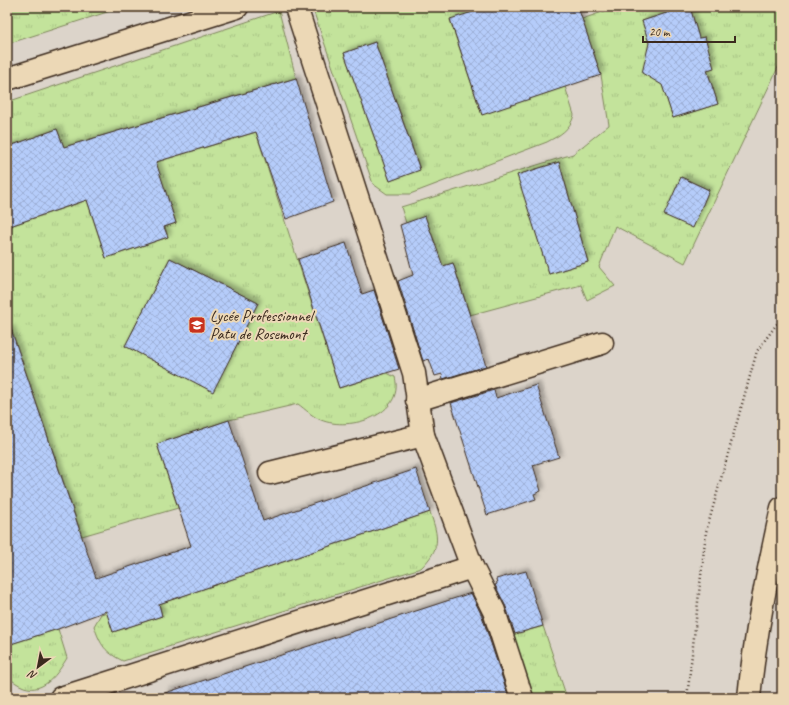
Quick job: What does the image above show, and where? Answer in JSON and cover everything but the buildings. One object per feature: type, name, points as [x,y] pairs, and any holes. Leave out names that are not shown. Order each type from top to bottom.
[{"type":"main road","points":[[7,79],[237,7]]},
{"type":"main road","points":[[296,7],[414,373],[423,435],[472,567],[494,611],[522,698]]},
{"type":"main road","points":[[417,400],[602,343]]},
{"type":"main road","points":[[270,473],[423,435]]},
{"type":"main road","points":[[749,698],[759,620],[767,574],[782,508]]},
{"type":"main road","points":[[61,698],[472,567]]},
{"type":"path","points":[[687,698],[706,532],[757,351],[782,317]]},
{"type":"green space","points":[[7,7],[123,7],[7,44]]},
{"type":"green space","points":[[312,7],[489,7],[450,20],[482,115],[540,7],[574,115],[570,125],[560,134],[547,142],[410,194],[387,194],[373,184]],"holes":[[[375,42],[420,169],[390,181],[344,53]]]},
{"type":"green space","points":[[617,7],[685,7],[642,21],[673,118],[718,104],[707,70],[713,68],[705,37],[699,38],[690,7],[782,7],[782,59],[685,263],[615,226],[599,267],[615,286],[587,300],[581,285],[470,315],[453,263],[426,271],[436,245],[425,217],[406,223],[401,207],[573,154],[609,125],[601,75],[582,19]],"holes":[[[559,162],[588,262],[549,274],[518,175]],[[681,177],[709,190],[693,227],[665,215]]]},
{"type":"green space","points":[[279,11],[296,78],[64,147],[57,129],[7,147],[7,102]]},
{"type":"green space","points":[[256,132],[339,388],[387,373],[395,377],[396,390],[392,401],[384,410],[373,417],[360,422],[346,424],[321,420],[298,404],[229,420],[157,444],[178,508],[82,536],[7,317],[7,227],[82,202],[77,186]],"holes":[[[161,178],[176,223],[165,227],[168,237],[106,258],[84,191]],[[170,258],[258,303],[212,391],[125,346]]]},
{"type":"green space","points":[[430,512],[435,529],[436,542],[432,554],[421,568],[123,661],[112,655],[104,648],[94,626],[101,614],[107,612],[113,632],[162,616],[159,604]]},
{"type":"green space","points":[[543,626],[567,698],[532,698],[512,635]]},
{"type":"green space","points":[[58,629],[67,658],[50,681],[38,688],[31,688],[17,684],[7,677],[7,645]]},
{"type":"place","name":"Lycée Professionnel Patu de Rosemont","points":[[197,325]]}]
